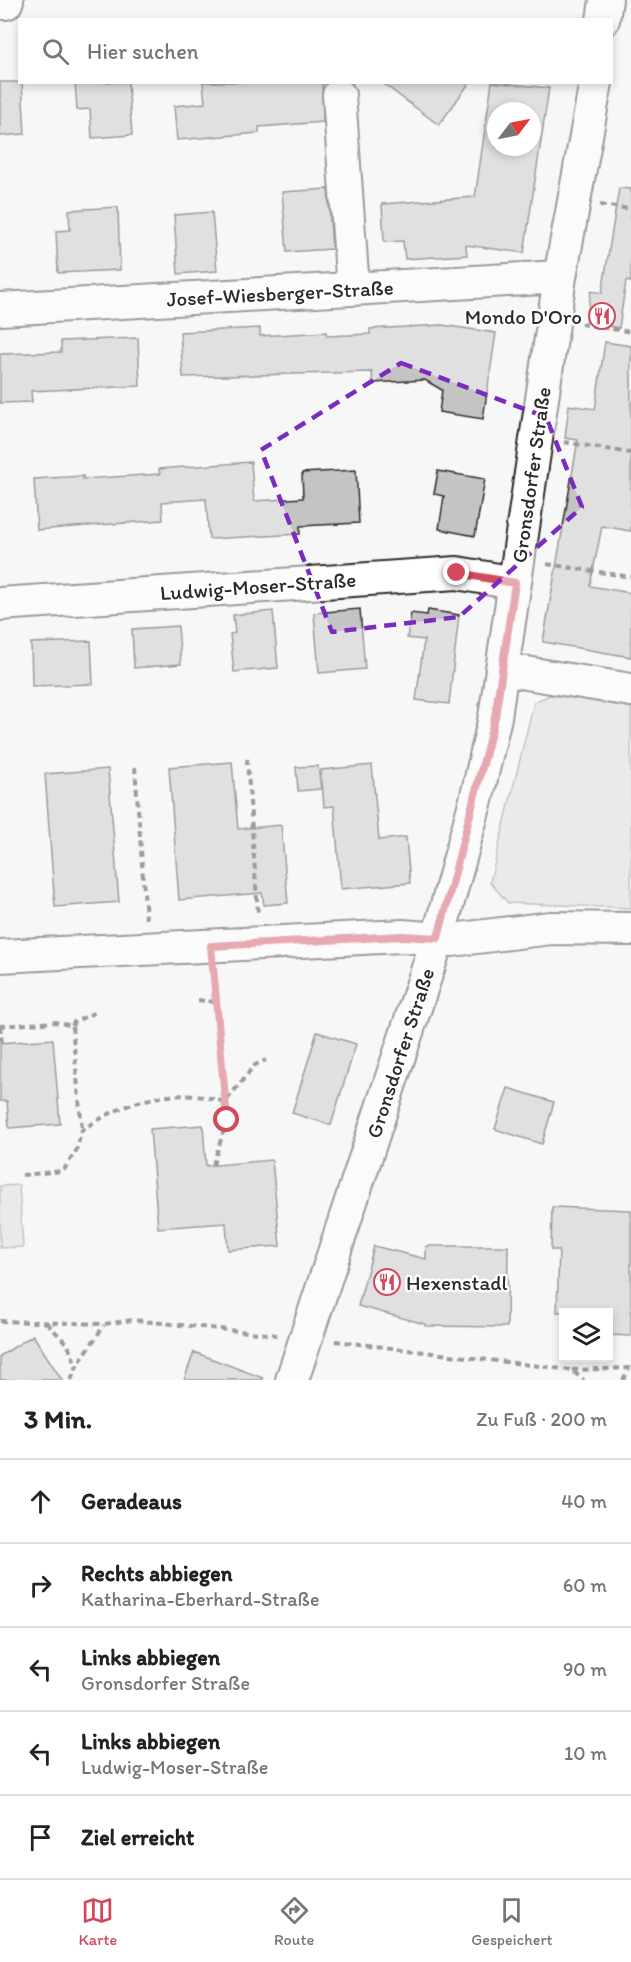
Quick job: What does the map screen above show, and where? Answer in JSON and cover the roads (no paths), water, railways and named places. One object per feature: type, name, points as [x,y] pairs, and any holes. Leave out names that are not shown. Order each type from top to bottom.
[{"type":"street","points":[[603,18],[606,0]]},
{"type":"street","name":"Gronsdorfer Straße","points":[[292,1380],[438,938],[477,796],[495,717],[560,277],[596,84]]},
{"type":"street","points":[[339,95],[354,289]]},
{"type":"street","name":"Josef-Wiesberger-Straße","points":[[0,309],[560,277]]},
{"type":"street","name":"Ludwig-Moser-Straße","points":[[0,604],[457,573],[515,583]]},
{"type":"street","points":[[502,669],[631,690]]},
{"type":"street","points":[[0,956],[402,936],[452,940],[551,928],[631,929]]},
{"type":"place","name":"Mondo D'Oro","points":[[602,316]]},
{"type":"place","name":"Hexenstadl","points":[[387,1282]]}]
